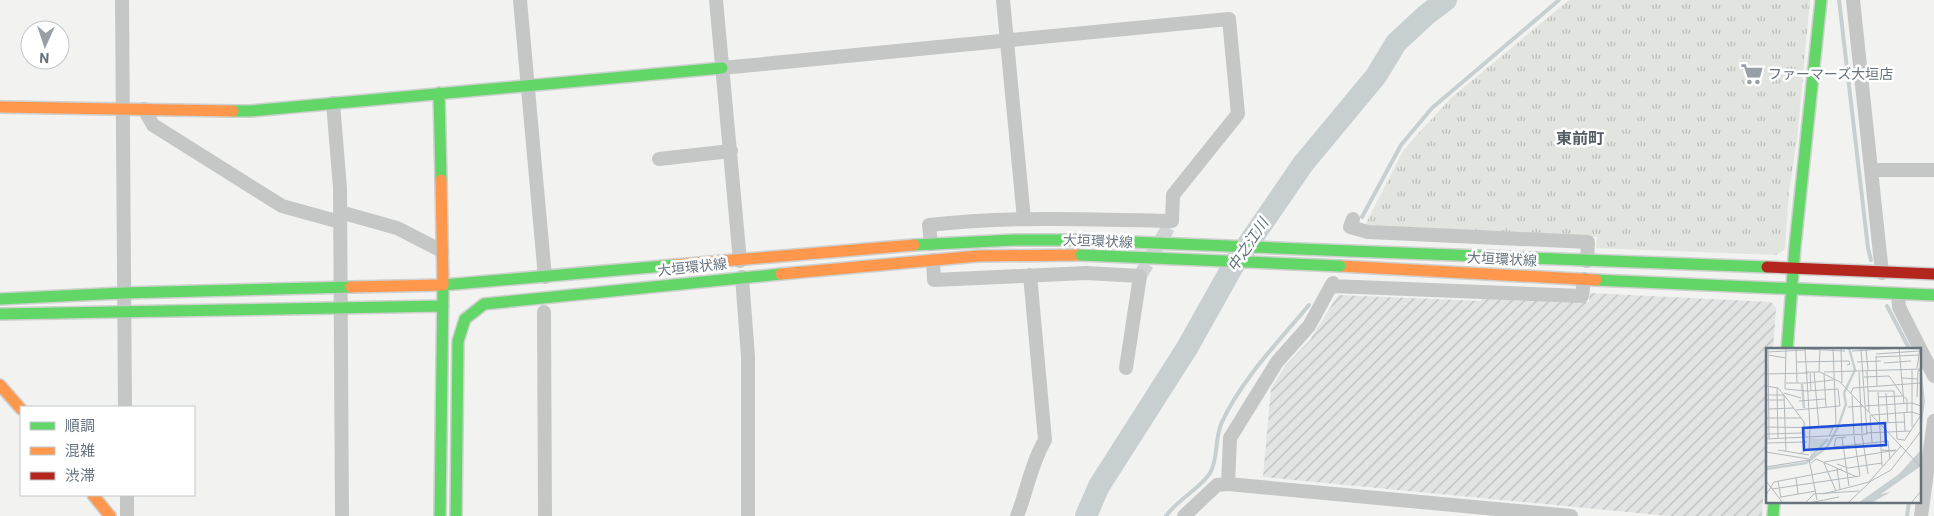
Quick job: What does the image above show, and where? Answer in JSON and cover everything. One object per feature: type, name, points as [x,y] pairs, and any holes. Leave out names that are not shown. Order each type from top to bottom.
[{"type":"main road","points":[[1787,348],[1792,269],[1821,0]]},
{"type":"main road","points":[[0,107],[124,107],[250,111],[528,84],[722,68]]},
{"type":"main road","points":[[439,93],[443,286],[458,341]]},
{"type":"main road","name":"大垣環状線","points":[[0,299],[123,293],[443,286],[932,244],[1014,240],[1081,240],[1934,274]]},
{"type":"main road","name":"大垣環状線","points":[[467,305],[742,277],[1021,254],[1340,266],[1791,290],[1934,295]]},
{"type":"main road","points":[[456,516],[458,341],[465,319],[484,304]]},
{"type":"main road","points":[[0,314],[447,306]]},
{"type":"main road","points":[[440,516],[447,306]]},
{"type":"main road","points":[[0,385],[20,408]]},
{"type":"main road","points":[[94,496],[110,516]]},
{"type":"street","points":[[122,0],[125,406]]},
{"type":"street","points":[[520,0],[545,276]]},
{"type":"street","points":[[716,0],[740,261]]},
{"type":"street","points":[[1003,0],[1024,219]]},
{"type":"street","points":[[1853,0],[1882,273]]},
{"type":"street","points":[[722,68],[1228,19],[1238,114],[1173,195],[1172,221],[969,220],[929,225],[932,244]]},
{"type":"street","points":[[333,103],[340,188],[342,516]]},
{"type":"street","points":[[144,109],[153,125],[282,206],[397,228],[442,251]]},
{"type":"street","points":[[659,159],[731,151]]},
{"type":"street","points":[[1872,170],[1934,170]]},
{"type":"street","points":[[1353,218],[1350,226],[1368,232],[1588,242],[1587,261]]},
{"type":"street","points":[[933,260],[934,280],[1030,275],[1086,274],[1140,276],[1126,368]]},
{"type":"street","points":[[1017,516],[1026,493],[1036,456],[1045,440],[1030,275]]},
{"type":"street","points":[[742,277],[748,357],[748,516]]},
{"type":"street","points":[[1228,484],[1230,438],[1277,362],[1309,326],[1332,284],[1582,296],[1584,279]]},
{"type":"street","points":[[1898,294],[1899,306],[1920,348]]},
{"type":"street","points":[[544,312],[545,516]]},
{"type":"street","points":[[1922,352],[1934,376]]},
{"type":"street","points":[[1921,516],[1934,421]]},
{"type":"street","points":[[1184,516],[1217,485],[1228,484],[1572,516]]},
{"type":"street","points":[[127,496],[127,516]]},
{"type":"shaded area","points":[[1590,293],[1771,302],[1776,308],[1773,348],[1766,348],[1766,458],[1762,516],[1669,516],[1263,477],[1271,388],[1286,365],[1310,340],[1338,295],[1481,301],[1481,297],[1589,302]]},
{"type":"green space","points":[[1569,0],[1810,0],[1797,140],[1789,191],[1785,249],[1776,255],[1596,248],[1597,237],[1364,227],[1403,151],[1416,136],[1451,98]]},
{"type":"waterway","name":"中之江川","points":[[1086,516],[1099,486],[1187,348],[1233,266],[1303,164],[1376,76],[1396,43],[1426,15],[1446,0]]},
{"type":"waterway","points":[[1362,217],[1401,145],[1432,108],[1559,0]]},
{"type":"waterway","points":[[1839,0],[1868,248],[1871,260]]},
{"type":"waterway","points":[[1166,516],[1206,479],[1215,461],[1218,435],[1230,406],[1250,376],[1309,305]]},
{"type":"waterway","points":[[1887,306],[1909,348]]},
{"type":"waterway","points":[[1922,392],[1922,408]]},
{"type":"waterway","points":[[1907,516],[1909,504]]},
{"type":"tunnel","points":[[1140,276],[1172,221]]},
{"type":"traffic: fast","points":[[1787,348],[1795,246],[1821,0]]},
{"type":"traffic: fast","points":[[233,111],[722,68]]},
{"type":"traffic: fast","points":[[439,93],[441,180]]},
{"type":"traffic: fast","points":[[914,245],[1014,240],[1081,240]]},
{"type":"traffic: fast","points":[[1081,240],[1350,251]]},
{"type":"traffic: fast","points":[[1350,251],[1767,267]]},
{"type":"traffic: fast","points":[[1081,255],[1340,266]]},
{"type":"traffic: fast","points":[[440,516],[443,285],[675,265]]},
{"type":"traffic: fast","points":[[456,516],[458,341],[465,319],[484,304],[781,274]]},
{"type":"traffic: fast","points":[[1596,280],[1934,295]]},
{"type":"traffic: fast","points":[[0,299],[123,293],[351,287]]},
{"type":"traffic: fast","points":[[0,314],[443,306]]},
{"type":"traffic: fast","points":[[1773,516],[1774,504]]},
{"type":"traffic: slow","points":[[0,107],[233,111]]},
{"type":"traffic: slow","points":[[351,287],[443,285],[441,180]]},
{"type":"traffic: slow","points":[[675,265],[914,245]]},
{"type":"traffic: slow","points":[[781,274],[978,256],[1081,255]]},
{"type":"traffic: slow","points":[[1340,266],[1596,280]]},
{"type":"traffic: slow","points":[[0,385],[20,408]]},
{"type":"traffic: slow","points":[[94,496],[110,516]]},
{"type":"traffic: jam","points":[[1767,267],[1934,274]]},
{"type":"place","name":"ファーマーズ大垣店","points":[[1752,74]]},
{"type":"district","name":"東前町","points":[[1580,138]]}]
